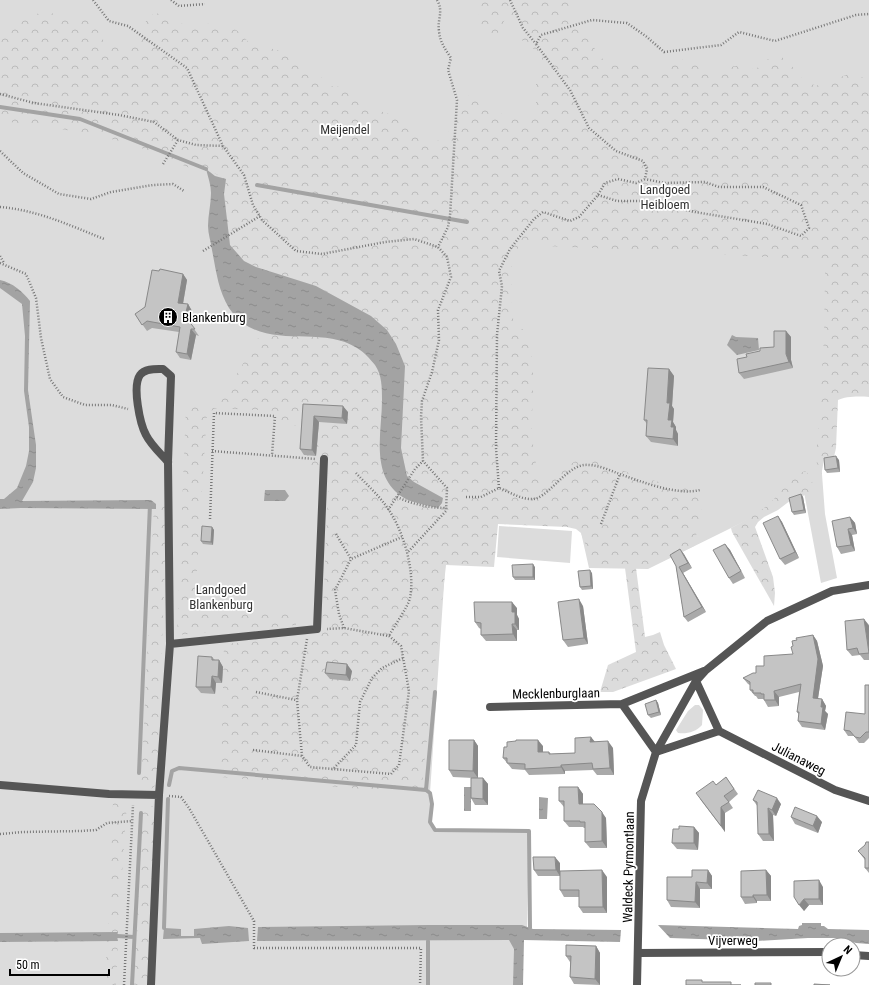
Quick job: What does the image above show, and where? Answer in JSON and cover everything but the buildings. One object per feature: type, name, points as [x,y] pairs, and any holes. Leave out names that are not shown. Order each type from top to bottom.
[{"type":"street","points":[[151,985],[159,795],[170,644],[168,462],[171,376],[163,369],[149,370],[140,375],[136,386],[140,415],[146,435],[168,462]]},
{"type":"street","points":[[170,644],[313,629],[324,459]]},
{"type":"street","points":[[705,671],[767,621],[832,591],[869,585]]},
{"type":"street","name":"Waldeck Pyrmontlaan","points":[[637,985],[641,801],[656,752],[696,681],[705,671]]},
{"type":"street","name":"Mecklenburglaan","points":[[490,706],[622,704],[705,671]]},
{"type":"street","points":[[622,704],[656,752],[719,731],[696,681]]},
{"type":"street","name":"Julianaweg","points":[[719,731],[835,790],[869,801]]},
{"type":"street","points":[[0,785],[109,794],[159,795]]},
{"type":"street","name":"Vijverweg","points":[[638,953],[821,952]]},
{"type":"path","points":[[93,0],[109,21],[128,26],[187,68],[223,146],[244,175],[253,205],[262,220],[296,251],[322,254],[385,242],[414,239],[438,247],[447,257],[451,277],[438,310],[439,340],[432,372],[422,401],[421,417],[422,461],[447,488],[446,511],[407,554]]},
{"type":"path","points":[[172,0],[179,6],[205,4]]},
{"type":"path","points":[[437,0],[441,7],[439,31],[442,45],[451,58],[448,70],[457,100],[450,216],[448,226],[438,247]]},
{"type":"path","points":[[510,0],[523,28],[570,90],[589,128],[616,151],[643,161],[647,168],[645,179]]},
{"type":"path","points":[[536,44],[541,35],[592,20],[627,23],[647,37],[664,52],[721,45],[738,32],[775,41],[856,15],[869,14]]},
{"type":"path","points":[[0,94],[34,103],[119,115],[154,122],[178,140],[196,145],[223,146]]},
{"type":"path","points":[[162,164],[178,140]]},
{"type":"path","points":[[0,151],[23,173],[59,194],[91,199],[111,192],[153,185],[173,184],[184,191]]},
{"type":"path","points":[[500,488],[496,448],[498,335],[502,286],[499,271],[510,249],[534,219],[542,212],[570,221],[579,217],[605,183],[618,179],[636,183],[645,179],[664,183],[705,182],[719,187],[763,187],[801,205],[809,228],[801,236],[767,224],[695,212],[647,201],[617,201],[598,194]]},
{"type":"path","points":[[0,207],[17,208],[40,214],[104,239]]},
{"type":"path","points":[[203,251],[260,216]]},
{"type":"path","points":[[0,256],[5,264]]},
{"type":"path","points":[[0,262],[26,274],[36,298],[41,338],[50,379],[63,397],[85,406],[112,405],[131,410],[140,415]]},
{"type":"path","points":[[210,519],[214,413],[275,416],[272,455]]},
{"type":"path","points":[[212,450],[324,459]]},
{"type":"path","points":[[388,510],[422,461]]},
{"type":"path","points":[[466,497],[482,497],[500,488],[524,498],[534,500],[546,493],[565,474],[583,465],[604,468],[653,485],[689,493],[700,490]]},
{"type":"path","points":[[356,473],[374,491],[392,514],[402,537],[407,554],[411,580],[410,599],[389,636]]},
{"type":"path","points":[[601,524],[620,474]]},
{"type":"path","points":[[397,497],[406,501],[436,508],[446,508]]},
{"type":"path","points":[[336,534],[351,559]]},
{"type":"path","points":[[344,628],[339,614],[335,590],[351,559],[402,537]]},
{"type":"path","points":[[344,628],[389,636],[401,646],[409,691],[399,765],[391,774],[310,767],[302,756],[297,700],[313,629],[344,628]]},
{"type":"path","points":[[334,769],[356,745],[360,702],[372,678],[382,668],[403,658]]},
{"type":"path","points":[[256,692],[297,700]]},
{"type":"path","points":[[253,750],[302,756]]},
{"type":"path","points":[[124,985],[134,794]]},
{"type":"path","points":[[159,795],[180,798],[189,808],[254,921],[254,948],[420,948],[420,985]]},
{"type":"path","points":[[0,834],[23,832],[81,832],[96,830],[107,823],[132,821]]},
{"type":"green space","points":[[0,0],[869,0],[869,215],[821,461],[825,514],[837,578],[821,583],[804,492],[648,569],[589,568],[580,528],[449,510],[430,793],[432,804],[430,822],[435,830],[529,831],[527,929],[519,949],[518,985],[0,985]]},
{"type":"green space","points":[[480,0],[577,0],[569,9],[572,21],[586,36],[601,57],[613,65],[635,62],[651,70],[660,71],[685,59],[706,72],[715,75],[720,74],[734,66],[754,69],[760,67],[772,57],[778,56],[787,61],[804,80],[815,85],[826,84],[849,74],[857,75],[869,81],[869,397],[858,396],[838,400],[836,448],[834,457],[824,460],[821,476],[816,460],[824,338],[825,272],[819,262],[813,260],[683,252],[526,244],[520,246],[512,256],[511,314],[518,329],[523,329],[528,339],[531,351],[533,364],[532,432],[535,460],[541,487],[564,468],[579,459],[586,458],[672,486],[692,487],[701,496],[703,501],[694,546],[648,568],[636,568],[645,637],[660,632],[664,645],[676,669],[613,692],[600,692],[608,665],[636,652],[625,568],[594,567],[581,533],[576,529],[567,527],[498,524],[494,567],[446,565],[421,794],[221,777],[224,644],[319,637],[322,634],[329,468],[303,470],[304,427],[277,423],[277,411],[217,408],[261,333],[323,337],[347,343],[357,348],[371,359],[378,372],[382,387],[379,451],[382,468],[408,496],[419,504],[438,508],[443,498],[414,482],[407,476],[401,448],[402,417],[371,316],[316,286],[256,267],[244,261],[230,245],[224,194],[226,179],[206,169],[197,171],[147,150],[119,141],[44,126],[0,121],[0,26],[6,27],[17,24],[41,12],[47,11],[65,19],[82,15],[88,16],[92,20],[103,40],[118,46],[127,46],[134,44],[139,39],[146,21],[150,16],[155,14],[167,15],[189,26],[214,23],[225,25],[239,32],[254,46],[280,51],[301,68],[316,71],[329,86],[344,87],[354,99],[362,105],[392,115],[415,136],[426,141],[433,142],[444,139],[455,122],[461,102],[465,97],[471,95],[479,98],[500,113],[521,121],[533,117],[536,111],[536,83],[544,63],[541,57],[534,49],[521,39],[517,20],[511,17],[505,19],[497,35],[491,38],[486,35],[482,31],[479,22]]},
{"type":"green space","points":[[186,406],[217,408],[207,413],[195,600],[296,615],[296,625],[177,635]]},
{"type":"green space","points":[[805,471],[811,478],[814,492],[791,500],[778,510],[764,517],[755,527],[773,577],[775,593],[774,606],[731,528],[748,519],[763,508],[773,500],[791,480]]},
{"type":"green space","points":[[166,505],[167,515],[156,785],[151,789],[141,789],[154,506]]},
{"type":"green space","points":[[499,526],[572,531],[570,563],[497,557]]},
{"type":"green space","points":[[695,705],[699,705],[703,710],[702,725],[691,732],[678,733],[676,730],[688,711]]},
{"type":"green space","points":[[113,802],[127,802],[118,932],[108,932]]},
{"type":"green space","points":[[150,803],[155,814],[148,985],[133,985],[135,941],[140,939],[140,933],[136,930],[143,804]]},
{"type":"green space","points":[[107,941],[118,941],[116,985],[105,985]]},
{"type":"water","points":[[206,169],[215,176],[226,179],[224,194],[230,245],[244,261],[256,267],[316,286],[371,316],[387,330],[396,344],[405,366],[401,448],[407,476],[414,482],[443,498],[442,503],[438,508],[419,504],[401,496],[391,487],[385,476],[381,464],[380,452],[382,400],[381,382],[375,365],[367,356],[357,348],[341,341],[325,338],[273,335],[257,331],[242,322],[229,308],[222,294],[218,280],[208,232],[211,193]]},
{"type":"water","points":[[0,280],[17,288],[30,301],[28,390],[36,445],[36,468],[33,482],[22,501],[151,500],[156,504],[156,509],[0,509],[0,499],[4,499],[17,488],[26,466],[29,451],[29,427],[24,391],[25,336],[22,304],[0,288]]},
{"type":"water","points":[[732,335],[736,337],[758,338],[759,350],[737,355],[727,345]]},
{"type":"water","points":[[265,490],[285,490],[289,496],[285,501],[264,501]]},
{"type":"water","points":[[464,787],[471,787],[471,811],[464,811]]},
{"type":"water","points":[[539,797],[548,798],[547,819],[539,819]]},
{"type":"water","points":[[802,923],[821,923],[821,926],[828,929],[869,930],[869,944],[861,943],[861,937],[821,937],[757,941],[670,938],[658,925],[798,929],[799,926],[802,925]]},
{"type":"water","points":[[522,925],[533,929],[621,930],[620,942],[524,940],[523,985],[513,985],[514,949],[509,940],[257,941],[258,927]]},
{"type":"water","points":[[229,926],[248,928],[249,941],[202,944],[200,938],[163,939],[164,928],[181,929],[181,936],[194,936],[194,929]]},
{"type":"water","points":[[118,932],[118,941],[0,942],[0,933]]},
{"type":"waterway","points":[[0,107],[80,119],[206,169]]},
{"type":"waterway","points":[[257,185],[467,222]]},
{"type":"waterway","points":[[139,773],[150,504]]},
{"type":"waterway","points":[[426,790],[435,692]]},
{"type":"waterway","points":[[169,785],[172,771],[179,768],[426,790],[430,793],[432,804],[430,822],[435,830],[529,831],[530,928]]},
{"type":"waterway","points":[[164,928],[168,799]]},
{"type":"waterway","points":[[132,985],[141,813]]},
{"type":"waterway","points":[[117,936],[134,937]]},
{"type":"waterway","points":[[428,941],[428,985]]},
{"type":"place","name":"Blankenburg","points":[[168,317]]},
{"type":"park label","name":"Meijendel","points":[[345,129]]},
{"type":"park label","name":"Landgoed Heibloem","points":[[665,196]]},
{"type":"park label","name":"Landgoed Blankenburg","points":[[221,596]]}]
